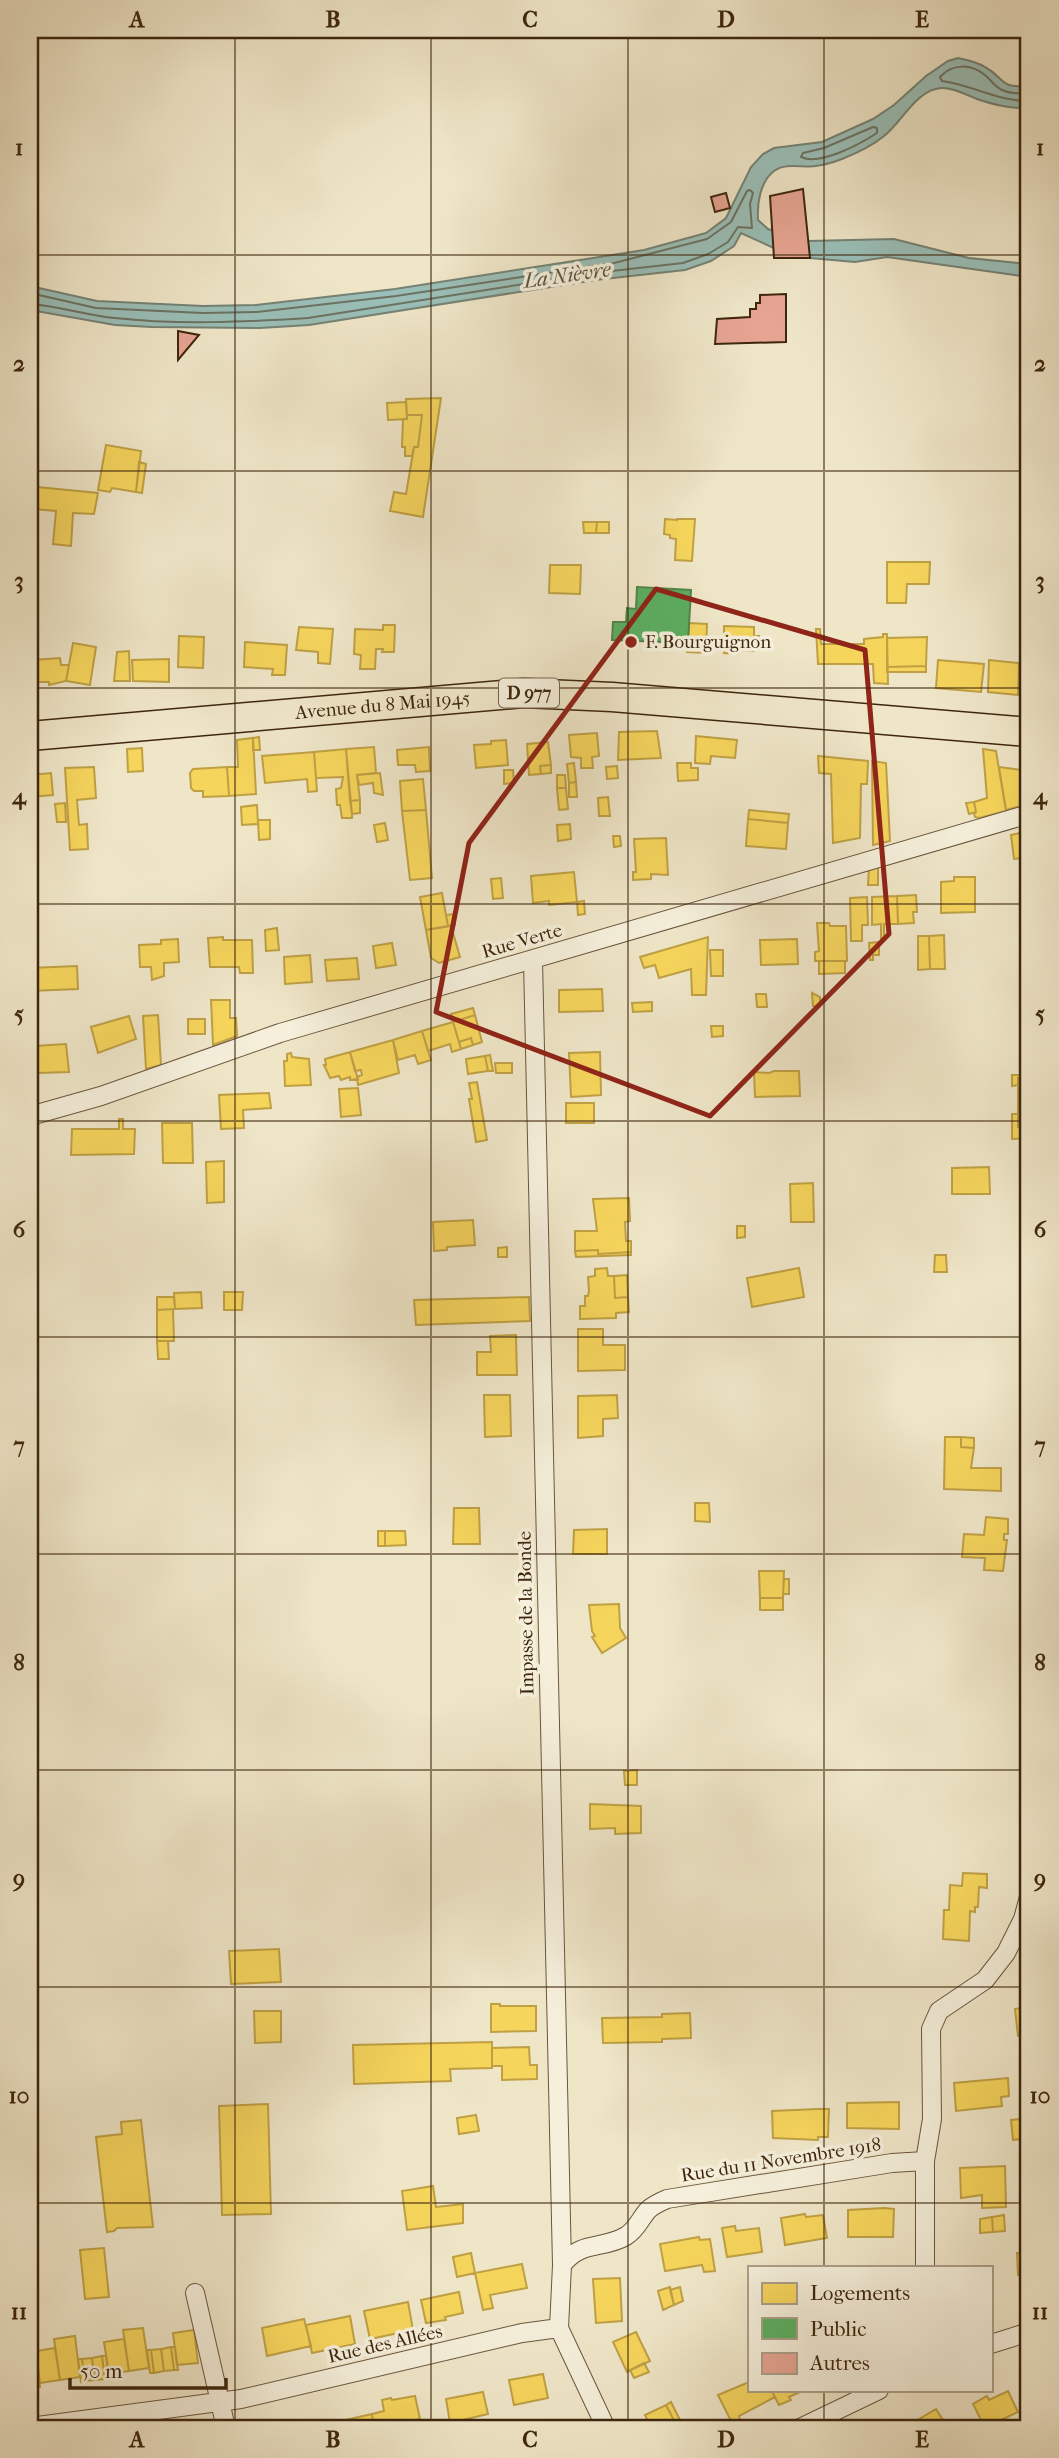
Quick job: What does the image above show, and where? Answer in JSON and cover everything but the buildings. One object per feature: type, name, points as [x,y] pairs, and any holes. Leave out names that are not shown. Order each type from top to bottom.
[{"type":"main road","name":"Avenue du 8 Mai 1945","points":[[30,736],[524,693],[612,697],[1029,732]]},
{"type":"street","name":"Rue Verte","points":[[30,1116],[100,1096],[280,1033],[1029,814]]},
{"type":"street","name":"Impasse de la Bonde","points":[[533,960],[562,2265],[559,2328]]},
{"type":"street","points":[[925,2266],[925,2161],[932,2119],[931,2029],[939,2011],[985,1980],[1006,1953],[1023,1919],[1029,1897]]},
{"type":"street","name":"Rue du 11 Novembre 1918","points":[[562,2265],[570,2255],[580,2249],[626,2236],[650,2208],[667,2199],[892,2163],[925,2161]]},
{"type":"street","points":[[195,2293],[226,2428]]},
{"type":"street","points":[[559,2328],[606,2428]]},
{"type":"street","name":"Rue des Allées","points":[[30,2427],[221,2402],[522,2333],[559,2328]]},
{"type":"street","points":[[992,2344],[1029,2332]]},
{"type":"street","points":[[800,2428],[875,2392]]},
{"type":"highlighted area","points":[[656,589],[865,650],[889,934],[710,1116],[436,1012],[469,843]]},
{"type":"water","name":"La Nièvre","points":[[958,58],[982,65],[1013,86],[1029,85],[1029,108],[996,105],[950,89],[932,90],[917,100],[891,130],[864,149],[826,164],[789,166],[774,171],[765,181],[760,193],[758,220],[768,229],[808,241],[894,239],[969,258],[1029,264],[1029,277],[887,257],[855,262],[810,258],[787,254],[741,233],[734,246],[711,261],[685,270],[595,280],[309,325],[260,328],[152,327],[115,325],[30,310],[30,286],[97,301],[203,306],[256,305],[395,289],[644,250],[706,233],[726,218],[751,167],[763,154],[774,148],[822,142],[873,119],[894,105],[926,76],[948,61]]},
{"type":"place","name":"F. Bourguignon","points":[[631,642]]}]
